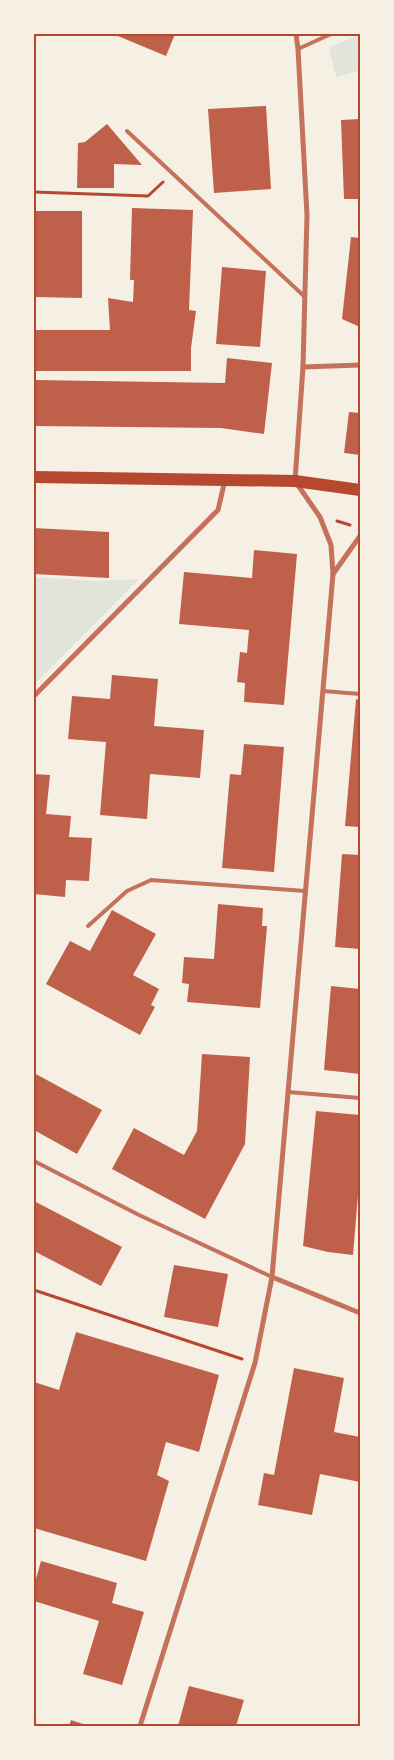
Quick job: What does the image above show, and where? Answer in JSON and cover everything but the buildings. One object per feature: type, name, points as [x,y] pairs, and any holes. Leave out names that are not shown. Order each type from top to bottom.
[{"type":"main road","points":[[34,477],[295,481],[360,490]]},
{"type":"street","points":[[140,1726],[255,1363],[272,1277],[333,574],[331,545],[320,517],[295,481],[303,367],[307,215],[296,34]]},
{"type":"street","points":[[303,367],[360,365]]},
{"type":"street","points":[[34,696],[218,510],[225,479]]},
{"type":"street","points":[[333,574],[360,537]]},
{"type":"street","points":[[272,1277],[360,1313]]},
{"type":"lane","points":[[298,49],[331,34]]},
{"type":"lane","points":[[127,130],[305,297]]},
{"type":"lane","points":[[322,691],[360,694]]},
{"type":"lane","points":[[88,926],[127,891],[151,880],[305,892]]},
{"type":"lane","points":[[288,1092],[360,1098]]},
{"type":"lane","points":[[34,1161],[139,1215],[272,1277]]},
{"type":"path","points":[[34,192],[148,196],[172,173]]},
{"type":"path","points":[[322,523],[339,521],[350,524],[360,537]]},
{"type":"path","points":[[34,1290],[255,1363]]},
{"type":"shaded area","points":[[360,34],[360,71],[336,77],[329,48]]},
{"type":"shaded area","points":[[34,577],[97,581],[139,579],[34,685]]}]
